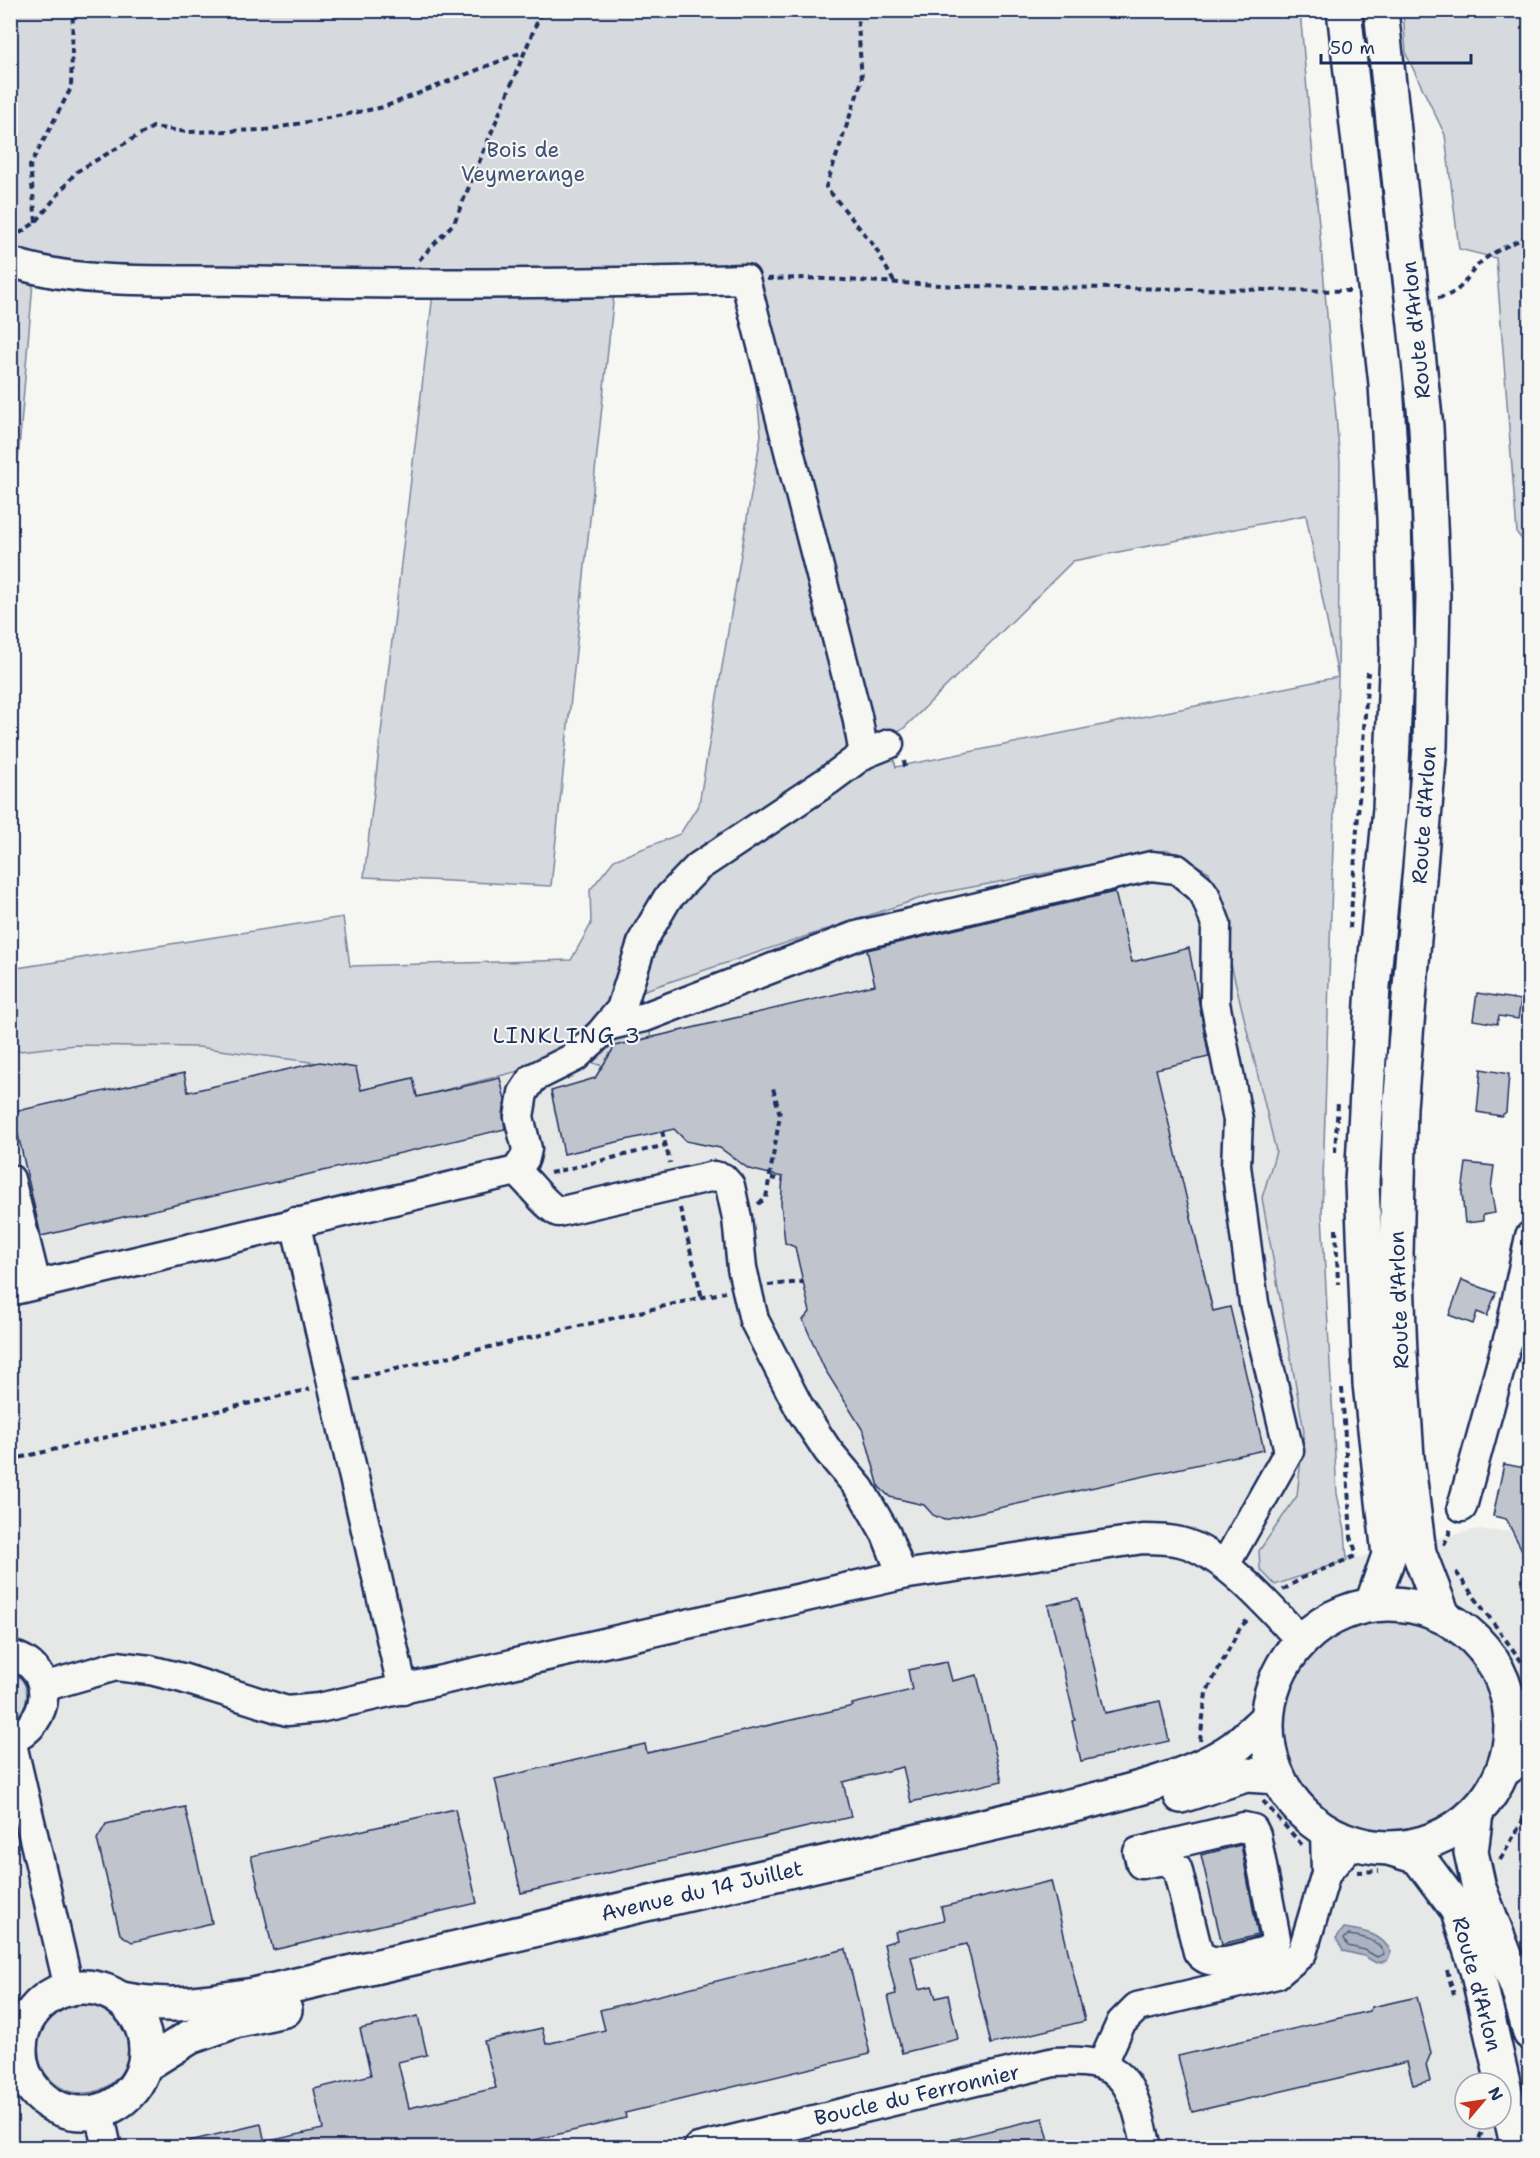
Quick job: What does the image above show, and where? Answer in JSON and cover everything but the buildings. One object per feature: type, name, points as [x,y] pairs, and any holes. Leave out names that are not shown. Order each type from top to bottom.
[{"type":"main road","name":"Route d'Arlon","points":[[1344,10],[1386,384],[1394,517],[1396,640],[1390,809],[1373,986],[1362,1182],[1370,1384],[1389,1555],[1372,1604]]},
{"type":"main road","name":"Route d'Arlon","points":[[1381,10],[1426,427],[1433,596],[1430,747],[1400,1107],[1396,1253],[1407,1458],[1419,1553],[1443,1615]]},
{"type":"main road","points":[[1372,1604],[1408,1604],[1443,1615],[1466,1631],[1486,1651],[1501,1676],[1507,1695],[1511,1731],[1501,1775],[1476,1813],[1438,1839],[1392,1849],[1339,1837],[1302,1814],[1278,1777],[1268,1748],[1266,1719],[1279,1670],[1300,1640],[1333,1616],[1372,1604]]},
{"type":"main road","name":"Avenue du 14 Juillet","points":[[121,1999],[150,2005],[183,2006],[253,1995],[1059,1809],[1125,1792],[1208,1762],[1234,1747],[1266,1719]]},
{"type":"main road","name":"Avenue du 14 Juillet","points":[[145,2065],[190,2037],[236,2021],[1134,1813],[1217,1782],[1246,1775],[1278,1777]]},
{"type":"main road","name":"Route d'Arlon","points":[[1476,1813],[1471,1852],[1479,1888],[1518,1989],[1530,2032]]},
{"type":"main road","name":"Route d'Arlon","points":[[1392,1849],[1418,1857],[1457,1909],[1477,1970],[1518,2148]]},
{"type":"main road","points":[[87,1987],[105,1990],[121,1999],[134,2012],[143,2028],[147,2046],[145,2065],[139,2081],[129,2095],[115,2106],[99,2112],[80,2114],[62,2110],[21,2088],[23,2072],[16,2039],[39,2005],[52,1995],[69,1988],[87,1987]]},
{"type":"street","points":[[10,262],[33,270],[104,278],[396,284],[745,279],[857,716],[876,749],[698,867],[667,898],[643,940],[621,1009],[607,1026],[574,1057],[533,1078],[523,1093],[519,1117],[527,1149],[521,1175]]},
{"type":"street","points":[[607,1026],[645,1017],[856,936],[1151,866],[1167,866],[1177,869],[1200,888],[1216,924],[1215,1003],[1238,1120],[1236,1166],[1254,1304],[1289,1451],[1225,1565]]},
{"type":"street","points":[[521,1175],[544,1203],[558,1212],[714,1176],[723,1178],[730,1186],[737,1218],[746,1288],[754,1320],[800,1409],[828,1451],[860,1489],[886,1534],[902,1575]]},
{"type":"street","points":[[10,1179],[23,1287],[295,1222],[521,1175]]},
{"type":"street","points":[[295,1222],[403,1690]]},
{"type":"street","points":[[1462,1507],[1510,1332],[1530,1236]]},
{"type":"street","points":[[43,1688],[116,1666],[150,1670],[182,1678],[287,1711],[319,1708],[902,1575],[1143,1539],[1182,1542],[1225,1565],[1266,1602],[1300,1640]]},
{"type":"street","points":[[10,1655],[29,1664],[38,1675],[43,1688],[42,1710],[38,1720],[30,1729],[11,1740],[69,1988]]},
{"type":"street","points":[[1507,1695],[1530,1717]]},
{"type":"street","points":[[1501,1775],[1530,1755]]},
{"type":"street","points":[[1244,1827],[1253,1829],[1276,1939],[1272,1947],[1213,1963],[1203,1959],[1198,1952],[1177,1869],[1165,1860],[1141,1864],[1138,1852],[1244,1827]]},
{"type":"street","points":[[1102,2065],[1121,2023],[1137,2007],[1277,1974],[1302,1953],[1339,1837]]},
{"type":"street","name":"Boucle du Ferronnier","points":[[698,2148],[1054,2062],[1083,2060],[1102,2065],[1120,2076],[1134,2094],[1147,2148]]},
{"type":"street","points":[[99,2112],[106,2148]]},
{"type":"path","points":[[36,222],[30,166],[71,88],[73,10]]},
{"type":"path","points":[[396,284],[454,222],[542,10]]},
{"type":"path","points":[[857,10],[862,80],[826,187],[875,247],[894,283]]},
{"type":"path","points":[[10,240],[36,222],[75,172],[153,127],[187,132],[266,130],[384,107],[525,51]]},
{"type":"path","points":[[1414,302],[1447,297],[1468,281],[1480,263],[1530,235]]},
{"type":"path","points":[[745,279],[806,278],[958,286],[1350,291]]},
{"type":"path","points":[[1349,279],[1352,302]]},
{"type":"path","points":[[1349,940],[1368,666]]},
{"type":"path","points":[[737,1218],[766,1198],[780,1115],[772,1088]]},
{"type":"path","points":[[1335,1154],[1339,1094]]},
{"type":"path","points":[[663,1131],[702,1298]]},
{"type":"path","points":[[521,1175],[666,1145]]},
{"type":"path","points":[[771,1178],[782,1180]]},
{"type":"path","points":[[1336,1224],[1338,1294]]},
{"type":"path","points":[[10,1460],[746,1288],[803,1282]]},
{"type":"path","points":[[1342,1387],[1351,1537],[1357,1556]]},
{"type":"path","points":[[1206,1693],[1198,1737],[1208,1762]]},
{"type":"path","points":[[1444,1958],[1456,2004]]},
{"type":"path","points":[[1475,2148],[1482,2131]]},
{"type":"shaded area","points":[[1168,850],[1209,872],[1276,1151],[1262,1198],[1304,1431],[1297,1497],[1259,1551],[1275,1585],[1347,1560],[1474,1530],[1529,1532],[1529,2147],[11,2148],[11,1052],[75,1045],[198,1047],[356,1068],[361,1090],[413,1078],[418,1096],[650,1037],[638,992],[930,895]]},
{"type":"green space","name":"Bois de Veymerange","points":[[11,11],[1300,11],[1340,461],[1338,677],[1322,1214],[1337,1494],[1345,1530],[1347,1560],[1275,1585],[1260,1569],[1259,1551],[1297,1496],[1304,1431],[1262,1198],[1276,1151],[1209,872],[1168,850],[930,895],[639,992],[651,1037],[615,1046],[603,1066],[574,1057],[417,1097],[413,1078],[361,1090],[355,1068],[198,1047],[75,1045],[11,1052],[11,969],[343,917],[350,966],[571,960],[591,924],[590,890],[614,860],[680,834],[699,804],[761,435],[745,279],[615,284],[551,886],[364,877],[434,285],[33,283],[11,543]],"holes":[[[1306,515],[1338,677],[896,767],[886,734],[903,729],[1073,561]]]},
{"type":"green space","points":[[1403,11],[1529,11],[1529,549],[1517,533],[1496,258],[1459,249],[1445,135],[1406,54]]},
{"type":"green space","points":[[1387,1614],[1418,1619],[1438,1627],[1463,1646],[1482,1671],[1490,1691],[1495,1722],[1490,1753],[1482,1773],[1463,1798],[1438,1817],[1418,1825],[1387,1830],[1356,1825],[1336,1817],[1311,1798],[1292,1773],[1284,1753],[1279,1722],[1284,1691],[1292,1671],[1311,1646],[1336,1627],[1356,1619]]},
{"type":"green space","points":[[11,1671],[23,1681],[27,1695],[23,1709],[11,1720]]},
{"type":"green space","points":[[83,2001],[100,2005],[115,2015],[125,2030],[129,2047],[125,2064],[115,2079],[100,2089],[83,2093],[66,2089],[51,2079],[41,2064],[37,2047],[41,2030],[51,2015],[66,2005]]},
{"type":"water","points":[[1344,1928],[1377,1937],[1391,1952],[1387,1961],[1376,1963],[1364,1956],[1343,1951],[1336,1938]]},
{"type":"district","name":"LINKLING 3","points":[[567,1035]]}]
